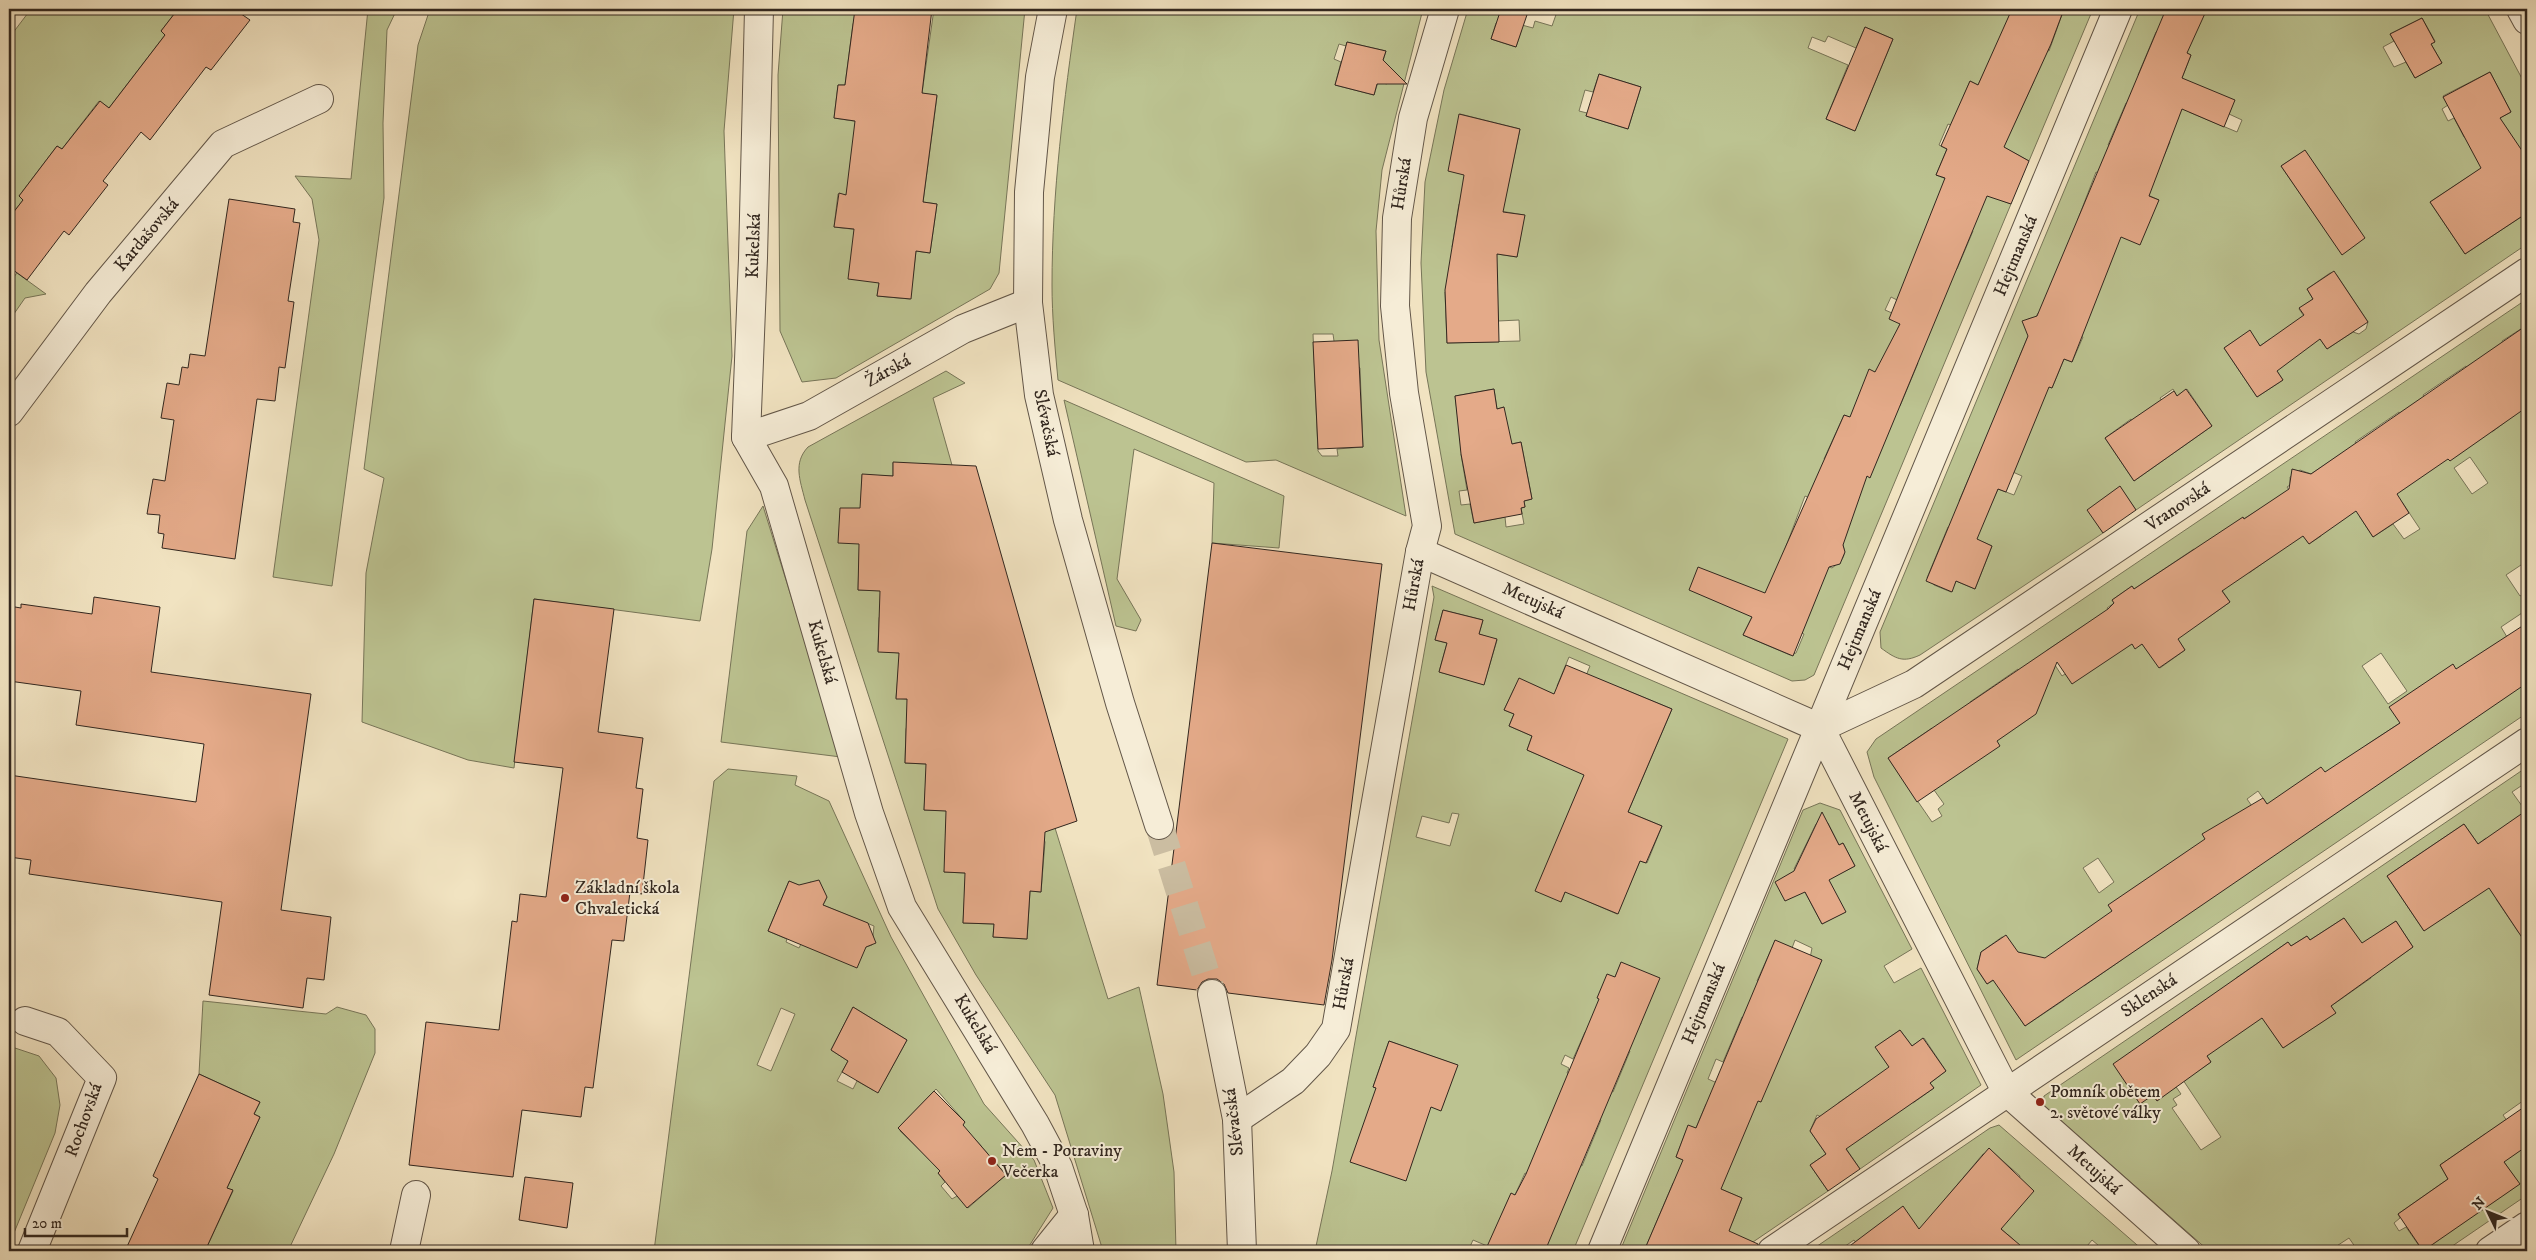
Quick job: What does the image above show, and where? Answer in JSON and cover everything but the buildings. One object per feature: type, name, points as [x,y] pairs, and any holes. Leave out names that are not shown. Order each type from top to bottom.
[{"type":"street","name":"Kukelská","points":[[759,9],[754,258],[746,437],[774,486],[869,813],[902,907],[1035,1124],[1058,1167],[1074,1215],[1080,1251]]},
{"type":"street","name":"Slévačská","points":[[1053,9],[1040,77],[1029,192],[1028,303],[1042,417],[1066,511],[1120,703],[1159,825]]},
{"type":"street","name":"Hůrská","points":[[1237,1119],[1293,1081],[1318,1055],[1336,1029],[1420,552],[1427,526],[1404,393],[1395,306],[1397,218],[1413,118],[1445,9]]},
{"type":"street","name":"Hejtmanská","points":[[1602,1251],[2118,9]]},
{"type":"street","points":[[2521,9],[2527,20]]},
{"type":"street","name":"Kardašovská","points":[[9,412],[98,293],[223,144],[319,99]]},
{"type":"street","name":"Vranovská","points":[[1820,728],[1914,684],[2527,272]]},
{"type":"street","name":"Žárská","points":[[746,437],[809,416],[963,329],[1028,303]]},
{"type":"street","name":"Metujská","points":[[1420,552],[1820,728],[2006,1091],[2186,1251]]},
{"type":"street","name":"Sklenská","points":[[1772,1251],[2006,1091],[2527,742]]},
{"type":"street","name":"Slévačská","points":[[1212,994],[1237,1119],[1242,1251]]},
{"type":"street","name":"Rochovská","points":[[26,1021],[58,1032],[102,1078],[32,1251]]},
{"type":"street","points":[[404,1251],[416,1195]]},
{"type":"street","points":[[1045,1251],[1074,1215]]},
{"type":"street","points":[[2490,1251],[2527,1226]]},
{"type":"green space","points":[[31,9],[178,9],[161,31],[165,35],[109,108],[99,101],[62,149],[57,146],[19,196],[23,200],[9,218],[9,38]]},
{"type":"green space","points":[[368,9],[397,9],[387,30],[383,123],[384,198],[332,586],[273,577],[319,240],[312,199],[295,176],[351,179]]},
{"type":"green space","points":[[430,9],[734,9],[724,131],[732,356],[712,549],[700,621],[534,599],[514,768],[468,760],[362,722],[366,573],[384,478],[364,469],[418,45]]},
{"type":"green space","points":[[783,9],[833,9],[859,12],[853,24],[845,85],[838,85],[834,118],[860,122],[846,195],[838,194],[834,227],[860,230],[879,283],[877,296],[910,299],[916,251],[930,253],[937,204],[923,202],[937,96],[922,93],[934,9],[1025,9],[999,273],[990,289],[836,378],[802,382],[780,331],[778,75]]},
{"type":"green space","points":[[1077,9],[1423,9],[1382,170],[1376,231],[1379,340],[1406,516],[1276,460],[1246,462],[1058,380],[1052,285],[1054,215],[1063,112]],"holes":[[[1347,42],[1386,51],[1382,64],[1391,68],[1390,81],[1387,84],[1378,82],[1374,95],[1335,85],[1341,62],[1334,59],[1339,44],[1346,46]],[[1313,334],[1333,334],[1334,341],[1360,368],[1363,447],[1337,449],[1338,456],[1322,456],[1318,451]]]},
{"type":"green space","points":[[1468,9],[1494,9],[1509,13],[1507,21],[1533,28],[1535,21],[1552,26],[1558,9],[2012,9],[2003,32],[2049,51],[2064,9],[2093,9],[2029,161],[2007,149],[1948,124],[1939,145],[1947,149],[1936,175],[2011,204],[1814,675],[1805,680],[1792,681],[1455,534],[1426,372],[1421,263],[1425,182],[1444,90]],"holes":[[[1496,23],[1521,31],[1516,47],[1491,39]],[[1865,27],[1893,39],[1855,131],[1826,119],[1848,65],[1808,48],[1812,37],[1825,42],[1828,36],[1856,48]],[[1990,61],[2034,81],[2014,124],[1962,100],[1970,81],[1978,85]],[[1599,74],[1641,87],[1628,129],[1586,116],[1587,113],[1579,111],[1585,90],[1593,92]],[[1460,114],[1520,129],[1508,185],[1457,128]],[[1459,204],[1524,215],[1517,257],[1452,247]],[[1958,225],[1973,231],[1957,269],[1917,252]],[[1497,289],[1498,321],[1519,320],[1520,341],[1447,343],[1445,292]],[[1891,297],[1897,300],[1927,340],[1898,328],[1900,324],[1892,313],[1885,310]],[[1889,351],[1918,363],[1900,406],[1869,370],[1880,374]],[[1494,389],[1497,409],[1504,407],[1461,441],[1455,396]],[[1844,415],[1888,433],[1869,477],[1824,459]],[[1521,442],[1532,499],[1524,501],[1525,507],[1521,508],[1524,524],[1506,527],[1505,517],[1474,523],[1470,504],[1461,505],[1459,491],[1467,490],[1461,454]],[[1805,496],[1819,502],[1843,545],[1844,556],[1832,568],[1785,549]],[[1752,617],[1804,634],[1796,653],[1790,655],[1743,635]]]},
{"type":"green space","points":[[2140,9],[2182,9],[2202,18],[2207,9],[2485,9],[2527,88],[2527,158],[2523,152],[2496,171],[2468,177],[2430,202],[2465,254],[2527,213],[2527,244],[2136,510],[2120,487],[2088,510],[2103,533],[1920,655],[1909,659],[1900,659],[1891,655],[1881,648],[1880,632]],"holes":[[[2422,18],[2435,41],[2431,44],[2442,63],[2415,78],[2406,62],[2394,67],[2383,47],[2394,41],[2390,34]],[[2156,32],[2188,45],[2185,52],[2191,55],[2180,83],[2170,88],[2138,75]],[[2490,72],[2511,112],[2464,137],[2454,118],[2448,121],[2442,109],[2448,105],[2443,96]],[[2197,93],[2234,100],[2229,114],[2242,120],[2237,132],[2189,112]],[[2126,103],[2168,121],[2162,138],[2170,142],[2163,158],[2151,163],[2108,145]],[[2305,151],[2364,238],[2342,254],[2281,166]],[[2096,172],[2159,200],[2078,219]],[[2330,273],[2336,274],[2368,322],[2366,329],[2359,334],[2353,332],[2327,349],[2299,309],[2313,299],[2307,289]],[[2038,313],[2076,330],[2075,333],[2083,337],[2072,362],[2064,359],[2052,388],[2013,372],[2029,334],[2025,327],[2028,319],[2036,317]],[[2250,331],[2260,346],[2270,339],[2277,371],[2283,380],[2257,397],[2224,348]],[[2173,389],[2177,396],[2187,389],[2212,426],[2134,481],[2105,438],[2131,419],[2135,425],[2164,404],[2160,398]],[[1978,457],[2022,476],[2014,495],[1998,489],[1987,513],[1959,501]],[[1948,527],[1992,546],[1975,589],[1956,581],[1951,592],[1934,585],[1927,578]]]},
{"type":"green space","points":[[17,273],[46,294],[25,298],[9,321],[9,283]]},
{"type":"green space","points":[[2527,299],[2527,325],[2502,341],[2507,350],[2499,355],[2527,398],[2527,568],[2524,570],[2521,565],[2506,575],[2520,596],[2527,592],[2527,621],[2522,613],[2501,627],[2507,637],[2524,685],[2527,683],[2527,713],[2016,1060],[1874,777],[1867,752],[1876,739]],"holes":[[[2466,366],[2505,422],[2492,432],[2488,427],[2460,453],[2423,395]],[[2399,412],[2428,455],[2392,497],[2355,442]],[[2338,456],[2317,530],[2321,536],[2309,544],[2291,519],[2303,511],[2287,487],[2290,485],[2290,477],[2300,470],[2311,474]],[[2470,457],[2488,483],[2472,494],[2454,468]],[[2402,502],[2420,529],[2404,539],[2393,524],[2373,537],[2360,517],[2379,503],[2386,513]],[[2260,509],[2270,558],[2249,573],[2222,532]],[[2194,549],[2230,602],[2210,616],[2199,600],[2166,622],[2185,650],[2160,668],[2142,644],[2135,648],[2107,608],[2114,603],[2112,600],[2132,586],[2134,589]],[[2085,625],[2101,650],[2062,676],[2046,651]],[[2381,653],[2407,691],[2388,704],[2362,666]],[[2018,669],[2040,703],[2030,718],[2015,728],[1984,722],[1970,702]],[[2409,717],[2418,730],[2365,746]],[[1932,728],[1934,790],[1944,804],[1938,809],[1942,816],[1932,822],[1888,758]],[[2258,791],[2267,804],[2256,812],[2247,799]],[[2098,858],[2114,882],[2099,893],[2083,868]],[[2002,937],[2008,939],[2018,953],[2035,956],[2064,1000],[2025,1026],[1994,980],[1987,984],[1977,969],[1981,952]],[[2059,949],[2123,959],[2084,986]]]},
{"type":"green space","points":[[946,371],[965,383],[933,398],[1051,815],[1108,999],[1139,987],[1163,1094],[1174,1172],[1176,1251],[1103,1251],[1055,1095],[976,975],[938,909],[805,500],[799,466],[800,459],[808,447]],"holes":[[[893,463],[1045,842],[1041,892],[1030,891],[1027,939],[993,937],[994,924],[963,923],[966,873],[944,872],[954,811],[924,810],[927,764],[905,763],[906,729],[915,700],[896,698],[900,653],[878,651],[879,618],[888,591],[858,590],[862,475],[893,476]]]},
{"type":"green space","points":[[1064,400],[1284,496],[1279,548],[1212,543],[1214,483],[1134,449],[1117,579],[1141,620],[1136,631],[1116,626]]},
{"type":"green space","points":[[763,506],[841,757],[721,742],[747,531]]},
{"type":"green space","points":[[1432,586],[1788,739],[1573,1251],[1517,1251],[1505,1246],[1502,1251],[1499,1251],[1473,1240],[1468,1251],[1315,1251],[1332,1171],[1434,597]],"holes":[[[1443,610],[1483,620],[1479,634],[1497,640],[1484,684],[1439,672],[1447,643],[1435,640]],[[1569,657],[1590,666],[1578,695],[1557,686]],[[1528,683],[1576,704],[1548,759],[1527,750],[1532,736],[1509,726],[1514,714],[1504,710],[1514,689]],[[1621,688],[1672,709],[1628,812],[1662,826],[1647,863],[1640,861],[1617,914],[1587,901],[1573,873],[1561,902],[1564,824]],[[1452,813],[1459,814],[1450,846],[1416,837],[1422,816],[1449,823]],[[1621,963],[1641,1024],[1605,1001]],[[1585,1032],[1630,1051],[1613,1092],[1567,1073],[1569,1068],[1561,1064],[1565,1055],[1573,1059]],[[1389,1041],[1457,1065],[1441,1110],[1373,1087]],[[1564,1104],[1601,1120],[1582,1166],[1545,1150]],[[1525,1173],[1569,1193],[1502,1214],[1511,1194],[1515,1195]]]},
{"type":"green space","points":[[2527,767],[2527,782],[2512,792],[2527,813],[2527,832],[2517,839],[2527,855],[2527,877],[2496,899],[2519,933],[2522,931],[2527,938],[2527,1098],[2503,1115],[2525,1147],[2527,1146],[2527,1195],[2445,1251],[2358,1251],[2349,1238],[2329,1251],[2209,1251],[2043,1105],[2044,1096]],"holes":[[[2464,824],[2478,844],[2486,838],[2424,931],[2387,876]],[[2344,918],[2365,949],[2356,955],[2371,978],[2331,1006],[2335,1013],[2283,1048],[2236,978],[2288,942],[2291,946],[2307,936],[2310,940]],[[2396,921],[2413,947],[2397,958],[2380,932]],[[2198,1007],[2207,1056],[2211,1062],[2199,1070],[2179,1074],[2221,1137],[2201,1150],[2172,1108],[2177,1105],[2173,1099],[2181,1094],[2172,1081],[2157,1100],[2153,1095]],[[2485,1134],[2519,1184],[2422,1250],[2406,1227],[2399,1231],[2394,1223],[2400,1218],[2398,1214],[2448,1179],[2440,1165]]]},
{"type":"green space","points":[[728,769],[797,776],[795,785],[829,801],[891,937],[984,1104],[1034,1160],[1053,1208],[1026,1251],[654,1251],[714,781]],"holes":[[[789,881],[805,888],[810,882],[820,884],[823,894],[827,897],[823,905],[874,926],[872,945],[866,947],[801,944],[799,948],[786,942],[787,939],[768,931]],[[853,1007],[907,1040],[884,1082],[880,1080],[873,1090],[857,1081],[853,1089],[837,1081],[848,1061],[831,1050]],[[781,1008],[795,1014],[771,1071],[757,1065]],[[936,1089],[965,1122],[929,1159],[900,1131],[901,1125]],[[976,1140],[1006,1175],[968,1208],[957,1196],[952,1199],[941,1186],[945,1182],[938,1173]]]},
{"type":"green space","points":[[1820,803],[1840,810],[1912,949],[1884,966],[1894,983],[1921,968],[1981,1085],[1860,1169],[1845,1147],[1860,1088],[1838,1103],[1839,1105],[1829,1120],[1817,1115],[1810,1131],[1826,1154],[1810,1165],[1828,1191],[1753,1242],[1702,1238],[1697,1251],[1690,1251],[1705,1213],[1732,1223],[1742,1198],[1716,1187],[1673,1183],[1645,1249],[1649,1251],[1620,1251],[1803,810]],"holes":[[[1828,823],[1839,845],[1843,843],[1855,866],[1823,882],[1845,912],[1822,924],[1798,879],[1801,872],[1794,869],[1816,824]],[[1795,940],[1812,948],[1802,1000],[1757,981],[1775,941],[1792,948]],[[1742,1017],[1749,1019],[1761,1102],[1708,1079],[1716,1059],[1723,1062]],[[1900,1030],[1912,1046],[1924,1038],[1946,1071],[1930,1083],[1934,1088],[1913,1103],[1876,1047]],[[1706,1104],[1749,1122],[1703,1169],[1676,1157],[1688,1126],[1696,1128]]]},
{"type":"green space","points":[[203,1001],[326,1014],[337,1007],[366,1015],[375,1029],[375,1053],[334,1154],[288,1251],[205,1251],[233,1191],[227,1188],[260,1117],[254,1114],[260,1102],[199,1074]]},
{"type":"green space","points":[[9,1046],[39,1056],[56,1078],[60,1105],[55,1133],[9,1245],[9,1192],[13,1188],[9,1182]]},
{"type":"green space","points":[[1999,1125],[2144,1251],[2105,1251],[2092,1240],[2083,1251],[2003,1251],[2013,1239],[2001,1229],[2020,1176],[1994,1153],[1983,1154],[1947,1197],[1983,1247],[1980,1251],[1862,1251],[1854,1240],[1838,1251],[1810,1251],[1990,1128]]},
{"type":"tunnel","points":[[1159,825],[1212,994]]},
{"type":"place","name":"Základní škola Chvaletická","points":[[565,898]]},
{"type":"place","name":"Pomník obětem 2. světové války","points":[[2040,1102]]},
{"type":"place","name":"Nem - Potraviny Večerka","points":[[992,1161]]}]
